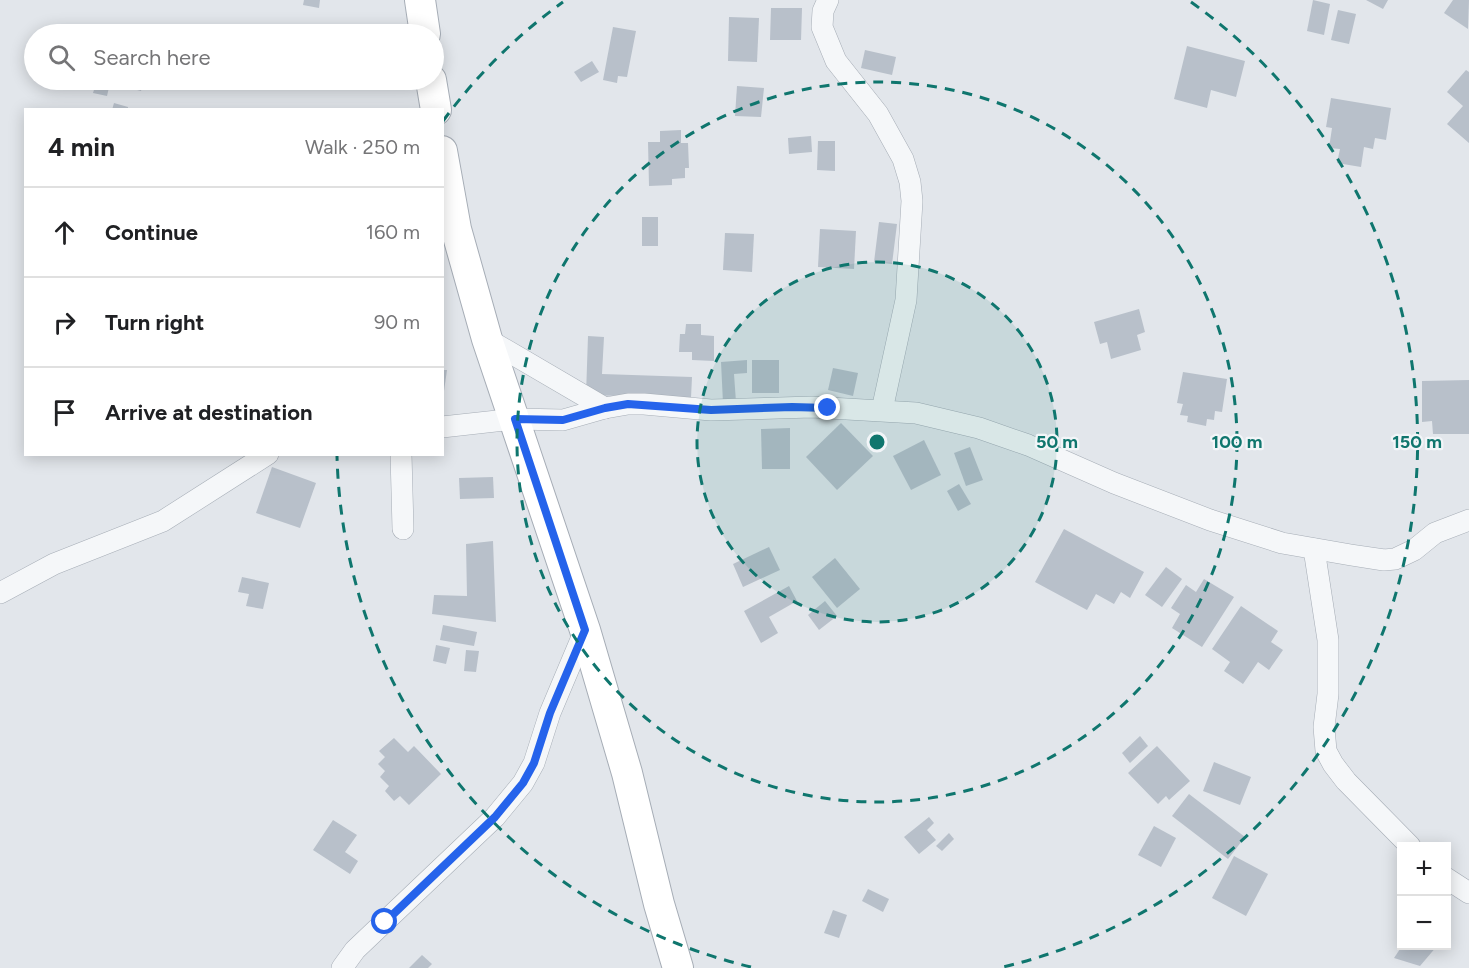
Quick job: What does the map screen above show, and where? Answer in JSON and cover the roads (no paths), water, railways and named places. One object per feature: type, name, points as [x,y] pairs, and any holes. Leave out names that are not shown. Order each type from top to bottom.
[{"type":"main road","points":[[420,0],[424,24]]},
{"type":"main road","points":[[433,90],[436,108]]},
{"type":"main road","points":[[444,162],[456,229],[487,339],[585,630],[627,773],[658,904],[678,968]]},
{"type":"street","points":[[828,0],[823,10],[822,27],[836,61],[878,114],[903,159],[910,182],[912,201],[906,300],[882,410]]},
{"type":"street","points":[[487,339],[605,408]]},
{"type":"street","points":[[444,427],[515,419],[563,420],[605,408],[644,404],[711,410],[812,406],[882,410],[923,414],[979,428],[1028,445],[1114,483],[1210,520],[1282,543],[1314,549],[1384,560],[1395,559],[1414,550],[1435,533],[1469,520]]},
{"type":"street","points":[[0,592],[54,564],[163,521],[265,456]]},
{"type":"street","points":[[401,456],[403,529]]},
{"type":"street","points":[[1314,549],[1328,640],[1328,694],[1323,733],[1326,751],[1332,764],[1346,781],[1406,842]]},
{"type":"street","points":[[342,968],[356,950],[495,817],[523,783],[534,763],[553,705],[585,630]]},
{"type":"street","points":[[1451,881],[1469,893]]}]
